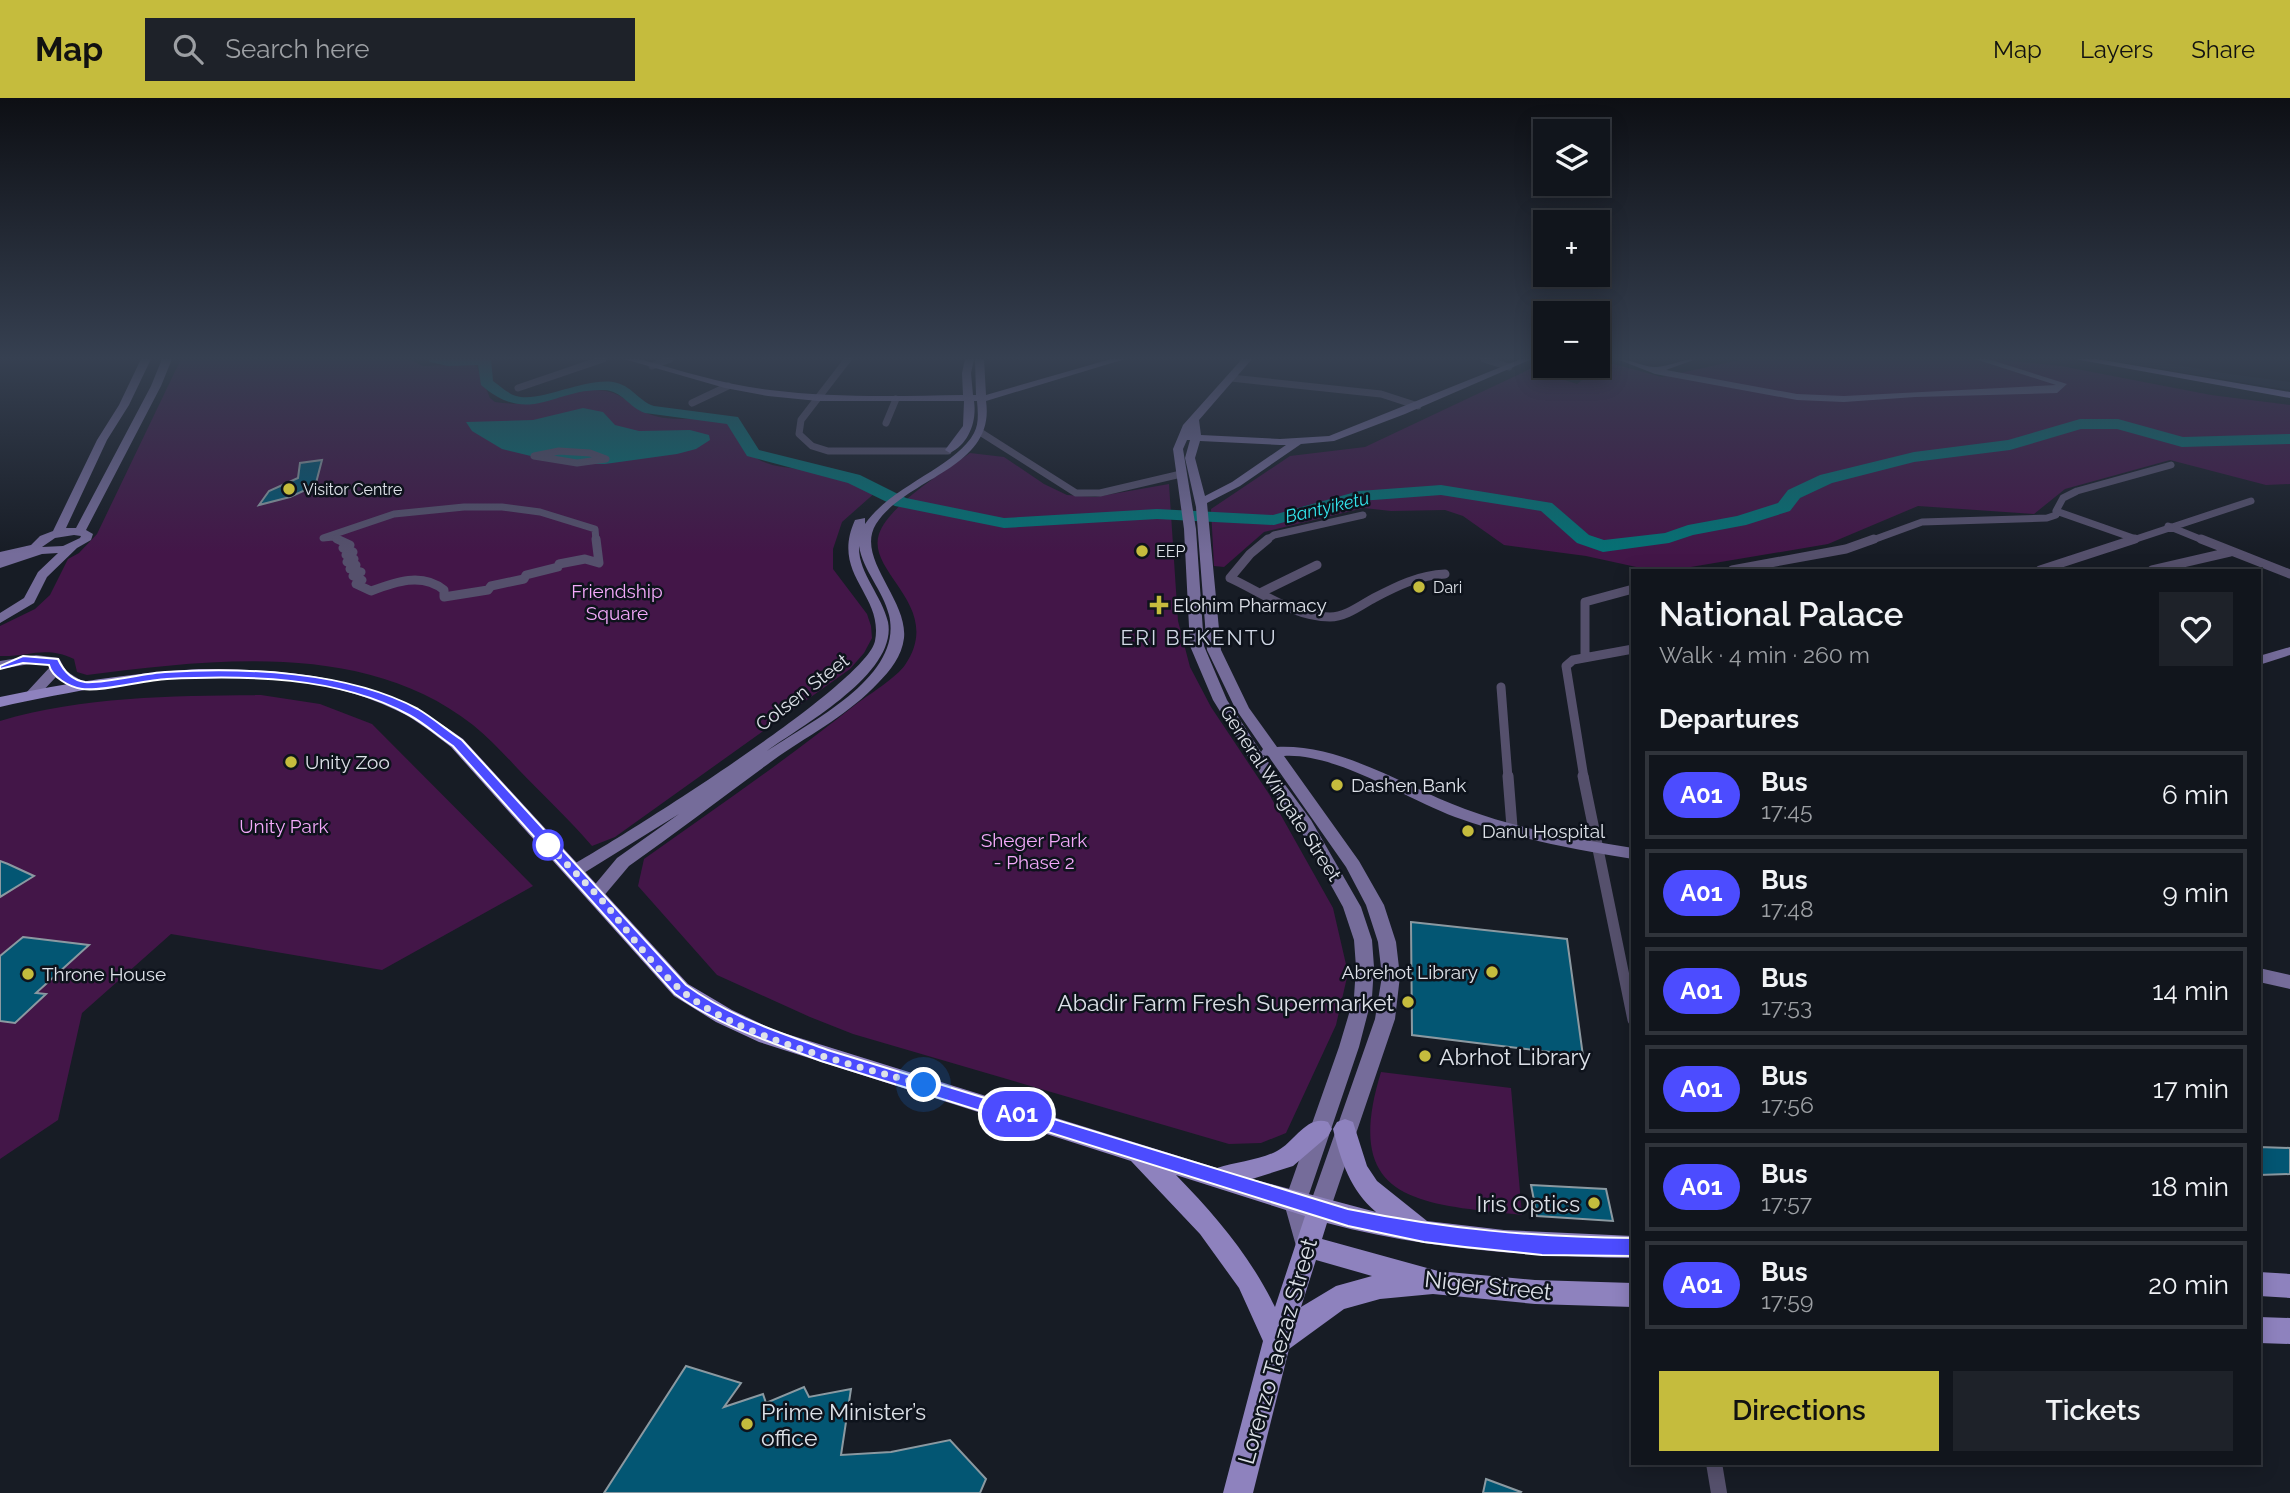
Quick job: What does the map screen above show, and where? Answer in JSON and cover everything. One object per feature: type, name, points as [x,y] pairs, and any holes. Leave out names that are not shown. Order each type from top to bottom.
[{"type":"main road","points":[[58,533],[112,424]]},
{"type":"main road","points":[[916,479],[948,451],[969,424]]},
{"type":"main road","points":[[916,479],[962,452],[980,432],[981,424]]},
{"type":"main road","points":[[1192,424],[1181,437],[1194,443],[1330,439],[1373,424]]},
{"type":"main road","name":"General Wingate Street","points":[[1195,424],[1191,467],[1202,505],[1196,529],[1197,646],[1220,700],[1353,865],[1375,905],[1387,942],[1391,976],[1385,1018],[1345,1129],[1307,1207]]},
{"type":"main road","points":[[110,428],[134,425]]},
{"type":"main road","points":[[80,531],[134,425]]},
{"type":"main road","name":"General Wingate Street","points":[[1181,437],[1178,460],[1186,507],[1196,529],[1208,572],[1214,650],[1264,753],[1352,907],[1363,940],[1363,996],[1320,1129],[1307,1207]]},
{"type":"main road","points":[[1202,505],[1297,442]]},
{"type":"main road","name":"Colsen Steet","points":[[573,872],[675,811],[884,655],[881,642],[883,622],[860,580],[851,551],[856,527],[865,514],[916,479]]},
{"type":"main road","points":[[0,619],[29,600],[43,575],[87,536],[80,531],[58,533],[39,541],[43,575]]},
{"type":"main road","points":[[0,556],[73,546]]},
{"type":"main road","points":[[0,564],[38,549]]},
{"type":"main road","points":[[2261,661],[2290,651]]},
{"type":"main road","points":[[596,894],[623,862],[839,708],[876,676],[884,655]]},
{"type":"main road","points":[[0,666],[23,660],[54,661],[56,669],[66,678],[83,686]]},
{"type":"main road","points":[[32,694],[56,669]]},
{"type":"main road","points":[[0,702],[32,694],[163,676],[246,674],[328,683],[392,702],[415,713],[457,743],[681,990],[724,1016],[767,1035],[1307,1207],[1424,1234],[1542,1246],[1631,1247]]},
{"type":"main road","points":[[1264,753],[1317,755],[1370,774],[1461,813],[1563,842],[1631,854]]},
{"type":"main road","points":[[1352,907],[1375,905]]},
{"type":"main road","points":[[2261,975],[2290,982]]},
{"type":"main road","points":[[1217,1178],[1285,1159],[1320,1129]]},
{"type":"main road","points":[[1345,1129],[1353,1166],[1364,1188],[1424,1234]]},
{"type":"main road","points":[[1136,1151],[1209,1226],[1248,1280],[1277,1341],[1336,1299],[1348,1294],[1379,1288],[1438,1283]]},
{"type":"main road","name":"Lorenzo Taezaz Street","points":[[1238,1493],[1277,1341],[1306,1246],[1307,1207]]},
{"type":"main road","name":"Niger Street","points":[[1306,1246],[1438,1283],[1535,1292],[1631,1295]]},
{"type":"main road","points":[[2261,1284],[2290,1286]]},
{"type":"main road","points":[[2261,1330],[2290,1331]]},
{"type":"street","points":[[799,424],[799,434],[803,440],[818,449],[851,452],[948,451]]},
{"type":"street","points":[[980,432],[1076,493],[1100,493],[1181,474]]},
{"type":"street","points":[[575,451],[606,459],[577,463],[534,456],[575,451]]},
{"type":"street","points":[[1737,569],[1846,549],[1922,522],[2056,515],[2063,498],[2077,491],[2171,465]]},
{"type":"street","points":[[2043,569],[2250,501]]},
{"type":"street","points":[[464,507],[516,508],[565,518],[590,530],[595,529],[599,563],[585,559],[559,564],[558,567],[526,575],[524,579],[472,592],[469,596],[444,597],[444,590],[440,585],[420,580],[403,581],[371,591],[356,584],[362,580],[353,576],[361,572],[350,569],[356,565],[348,562],[354,559],[346,555],[352,552],[343,548],[350,545],[332,537],[323,538],[394,513],[464,507]]},
{"type":"street","points":[[2056,511],[2133,538]]},
{"type":"street","points":[[1230,578],[1242,561],[1262,542],[1274,536],[1363,515]]},
{"type":"street","points":[[2168,526],[2290,574]]},
{"type":"street","points":[[2156,569],[2230,552]]},
{"type":"street","points":[[1262,593],[1317,565]]},
{"type":"street","points":[[1208,572],[1230,578],[1311,614],[1340,617],[1404,583],[1434,574],[1445,574]]},
{"type":"street","points":[[1585,657],[1584,602],[1631,590]]},
{"type":"street","points":[[1631,649],[1573,660],[1566,666],[1583,775],[1631,1010]]},
{"type":"street","points":[[1501,687],[1512,827]]},
{"type":"street","points":[[1714,1465],[1719,1493]]},
{"type":"green space","name":"Friendship Square","points":[[150,424],[731,424],[739,428],[750,452],[758,459],[877,491],[842,522],[833,549],[833,569],[867,614],[872,638],[864,653],[850,669],[615,837],[592,846],[473,725],[431,698],[385,679],[337,668],[287,662],[236,661],[87,675],[77,672],[74,659],[64,655],[45,652],[0,656],[0,626],[35,609],[50,595],[68,559],[79,553],[97,534]]},
{"type":"green space","points":[[1413,424],[2290,424],[2290,484],[2266,485],[2170,460],[2065,489],[2034,514],[1918,506],[1828,544],[1679,569],[1645,569],[1586,556],[1504,545],[1463,516],[1445,510],[1391,511],[1364,508],[1264,532],[1224,567],[1214,566],[1211,509],[1290,456],[1365,447]]},
{"type":"green space","name":"Sheger Park - Phase 2","points":[[970,453],[1004,457],[1044,484],[1067,495],[1095,497],[1169,484],[1178,621],[1190,667],[1211,707],[1269,794],[1333,908],[1348,973],[1336,1025],[1286,1133],[1261,1143],[1229,1144],[853,1034],[717,975],[638,886],[644,859],[751,784],[889,681],[905,665],[915,644],[916,625],[911,608],[883,563],[878,548],[879,534],[905,501]]},
{"type":"green space","name":"Unity Park","points":[[261,695],[320,704],[372,724],[533,886],[382,970],[171,934],[82,1013],[58,1120],[0,1159],[0,721],[97,702],[162,697]]},
{"type":"green space","points":[[1381,1072],[1511,1088],[1522,1215],[1450,1206],[1421,1199],[1398,1188],[1381,1171],[1372,1148],[1371,1115]]},
{"type":"water","points":[[467,424],[614,424],[639,431],[690,430],[709,435],[710,440],[696,449],[677,454],[605,464],[564,464],[502,449],[472,431]]},
{"type":"building","points":[[322,460],[316,483],[310,488],[290,497],[259,505],[269,491],[298,478],[300,463]]},
{"type":"building","points":[[0,861],[8,864],[34,876],[0,897]]},
{"type":"building","name":"Abrehot Library","points":[[1411,922],[1567,939],[1583,1056],[1412,1035]]},
{"type":"building","name":"Throne House","points":[[23,937],[89,945],[36,993],[46,994],[15,1023],[0,1021],[0,956]]},
{"type":"building","points":[[2261,1147],[2290,1148],[2290,1174],[2261,1175]]},
{"type":"building","points":[[1531,1185],[1606,1189],[1613,1221],[1537,1216]]},
{"type":"building","name":"Prime Minister’s office","points":[[686,1366],[741,1383],[724,1407],[763,1394],[766,1403],[804,1387],[809,1397],[851,1389],[841,1455],[891,1452],[950,1440],[986,1479],[980,1493],[604,1493]]},
{"type":"building","points":[[1486,1479],[1521,1492],[1483,1493]]},
{"type":"waterway","name":"Bantyiketu","points":[[735,424],[753,453],[854,479],[901,502],[1004,523],[1157,514],[1274,520],[1359,496],[1441,490],[1546,507],[1583,539],[1603,546],[1669,538],[1688,530],[1740,521],[1784,507],[1794,494],[1826,479],[1914,457],[2010,445],[2080,424]]},
{"type":"waterway","name":"Bantyiketu","points":[[2118,424],[2182,442],[2290,439]]},
{"type":"bus line","name":"A01","points":[[0,666],[23,660],[54,661],[56,669],[66,678],[83,686],[212,673],[282,676],[328,683],[392,702],[433,724],[457,743],[681,990],[699,1003],[745,1026],[827,1056],[1295,1203],[1348,1217],[1424,1234],[1542,1246],[1631,1247]]},
{"type":"place","name":"Visitor Centre","points":[[289,489]]},
{"type":"place","name":"EEP","points":[[1142,551]]},
{"type":"place","name":"Dari","points":[[1419,587]]},
{"type":"place","name":"Elohim Pharmacy","points":[[1159,605]]},
{"type":"place","name":"Unity Zoo","points":[[291,762]]},
{"type":"place","name":"Dashen Bank","points":[[1337,785]]},
{"type":"place","name":"Danu Hospital","points":[[1468,831]]},
{"type":"place","name":"Abrehot Library","points":[[1492,972]]},
{"type":"place","name":"Throne House","points":[[28,974]]},
{"type":"place","name":"Abadir Farm Fresh Supermarket","points":[[1408,1002]]},
{"type":"place","name":"Abrhot Library","points":[[1425,1056]]},
{"type":"place","name":"Iris Optics","points":[[1594,1203]]},
{"type":"place","name":"Prime Minister’s office","points":[[747,1424]]},
{"type":"district","name":"ERI BEKENTU","points":[[1199,637]]},
{"type":"route","points":[[548,845],[540,837],[596,894],[681,990],[699,1003],[767,1035],[924,1085]]}]
